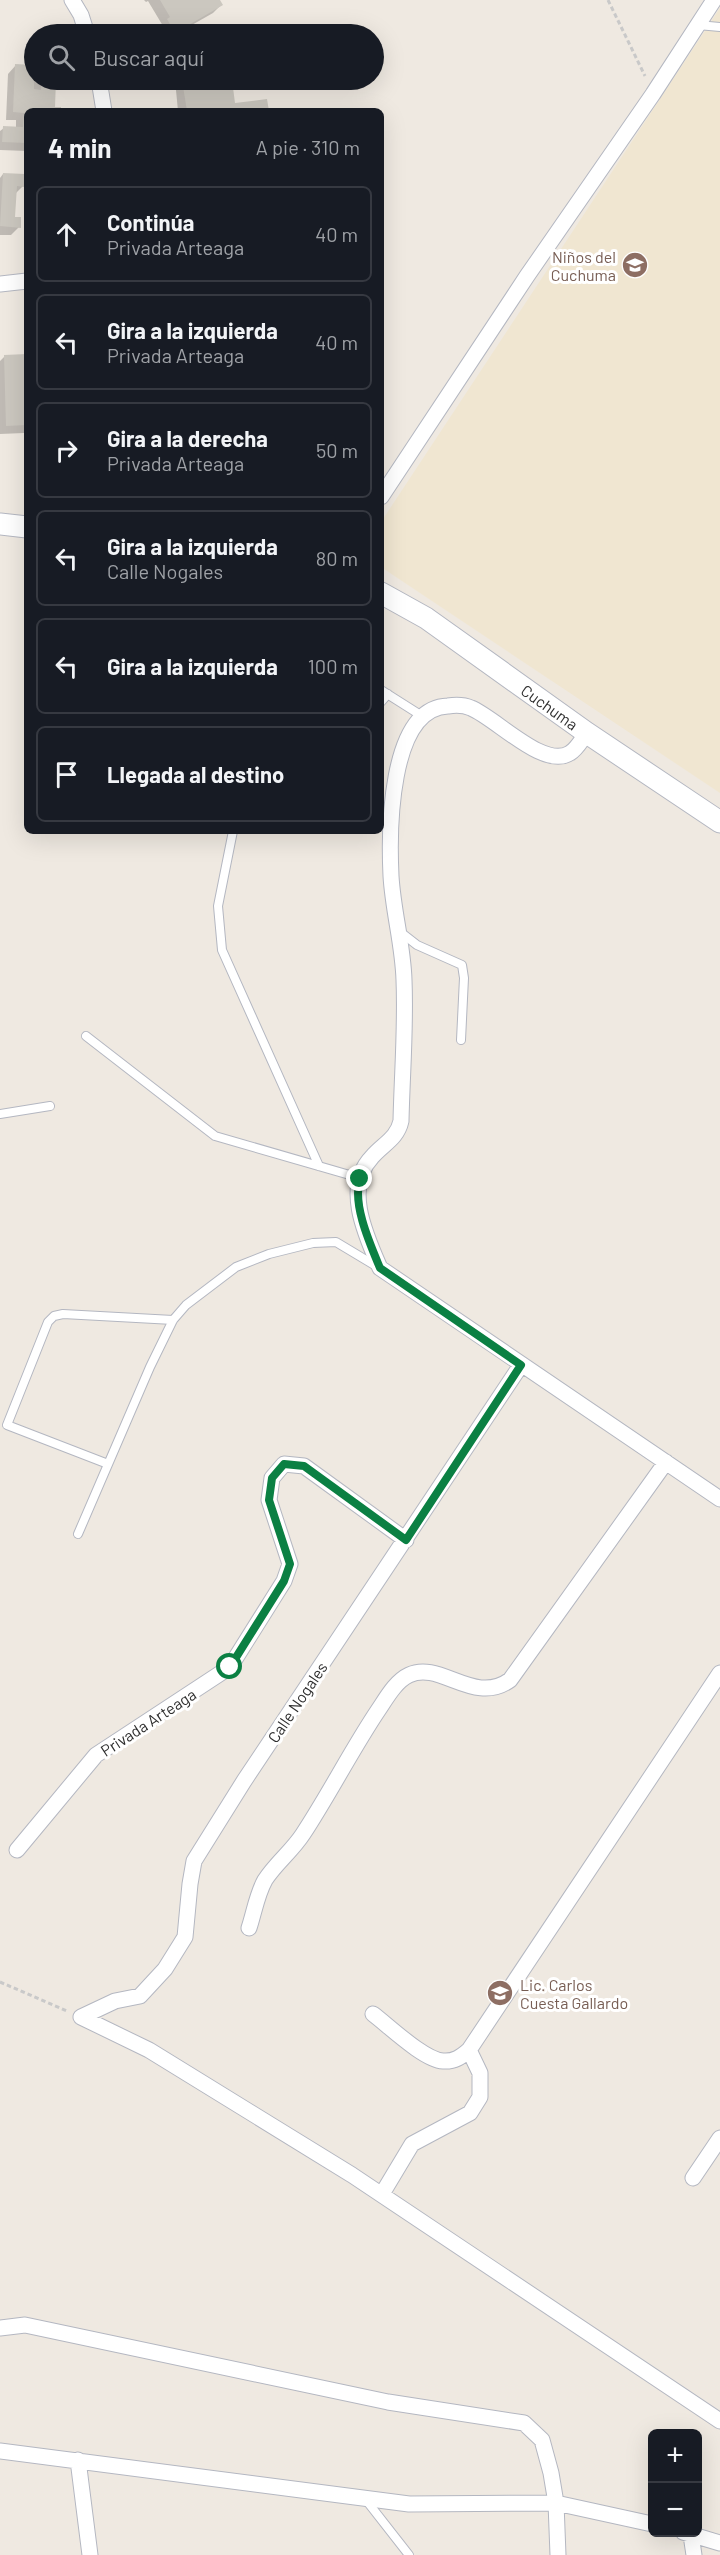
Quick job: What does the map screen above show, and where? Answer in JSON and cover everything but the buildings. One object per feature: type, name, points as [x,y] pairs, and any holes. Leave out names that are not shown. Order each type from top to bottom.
[{"type":"street","points":[[72,0],[84,24]]},
{"type":"street","points":[[384,492],[714,0]]},
{"type":"street","points":[[101,90],[104,108]]},
{"type":"street","points":[[0,284],[24,281]]},
{"type":"street","points":[[0,524],[24,527]]},
{"type":"street","name":"Cuchuma","points":[[384,595],[426,618],[587,732],[720,822]]},
{"type":"street","points":[[587,732],[569,754],[560,758],[552,757],[470,708],[444,706],[435,708],[422,716],[408,737],[399,765],[391,817],[391,878],[404,982],[401,1121],[395,1136],[367,1162],[360,1179],[358,1198],[370,1243],[380,1268],[720,1499]]},
{"type":"street","name":"Calle Nogales","points":[[81,2017],[115,2001],[140,1996],[165,1969],[185,1937],[194,1861],[244,1781],[521,1365]]},
{"type":"street","points":[[249,1928],[264,1882],[301,1837],[394,1687],[408,1675],[419,1672],[481,1689],[494,1689],[510,1680],[666,1462]]},
{"type":"street","name":"Privada Arteaga","points":[[17,1850],[96,1755],[230,1667],[284,1581],[290,1564],[269,1500],[272,1478],[284,1464],[304,1466],[406,1540]]},
{"type":"street","points":[[373,2013],[431,2058],[451,2061],[469,2050],[720,1673]]},
{"type":"street","points":[[81,2017],[149,2050],[382,2194],[720,2421]]},
{"type":"street","points":[[382,2194],[412,2144],[470,2113],[480,2097],[480,2073],[469,2050]]},
{"type":"street","points":[[693,2178],[720,2138]]},
{"type":"street","points":[[0,2328],[26,2325],[388,2402],[524,2422],[542,2440],[556,2503],[558,2555]]},
{"type":"street","points":[[0,2451],[410,2504],[556,2503],[648,2523]]},
{"type":"street","points":[[78,2460],[90,2555]]},
{"type":"street","points":[[688,2537],[694,2555]]},
{"type":"street","points":[[698,2537],[720,2543]]},
{"type":"lane","points":[[697,25],[720,27]]},
{"type":"lane","points":[[384,692],[422,716]]},
{"type":"lane","points":[[232,834],[218,906],[222,950],[319,1166]]},
{"type":"lane","points":[[398,931],[417,945],[462,965],[464,978],[461,1040]]},
{"type":"lane","points":[[86,1036],[215,1136],[360,1179]]},
{"type":"lane","points":[[0,1114],[50,1106]]},
{"type":"lane","points":[[78,1534],[173,1320],[186,1305],[236,1267],[269,1254],[313,1243],[336,1242],[380,1268]]},
{"type":"lane","points":[[108,1464],[4,1423],[48,1322],[54,1316],[63,1314],[173,1320]]},
{"type":"lane","points":[[365,2499],[410,2555]]},
{"type":"path","points":[[608,0],[653,94]]},
{"type":"path","points":[[0,1982],[81,2017]]},
{"type":"shaded area","name":"Niños del Cuchuma","points":[[720,8],[720,793],[384,569],[384,517]]},
{"type":"place","name":"Niños del Cuchuma","points":[[635,265]]},
{"type":"place","name":"Lic. Carlos Cuesta Gallardo","points":[[500,1993]]},
{"type":"route","points":[[230,1667],[284,1581],[290,1564],[269,1500],[272,1478],[284,1464],[304,1466],[406,1540],[521,1365],[380,1268],[370,1243],[358,1198],[357,1186],[360,1179]]}]
